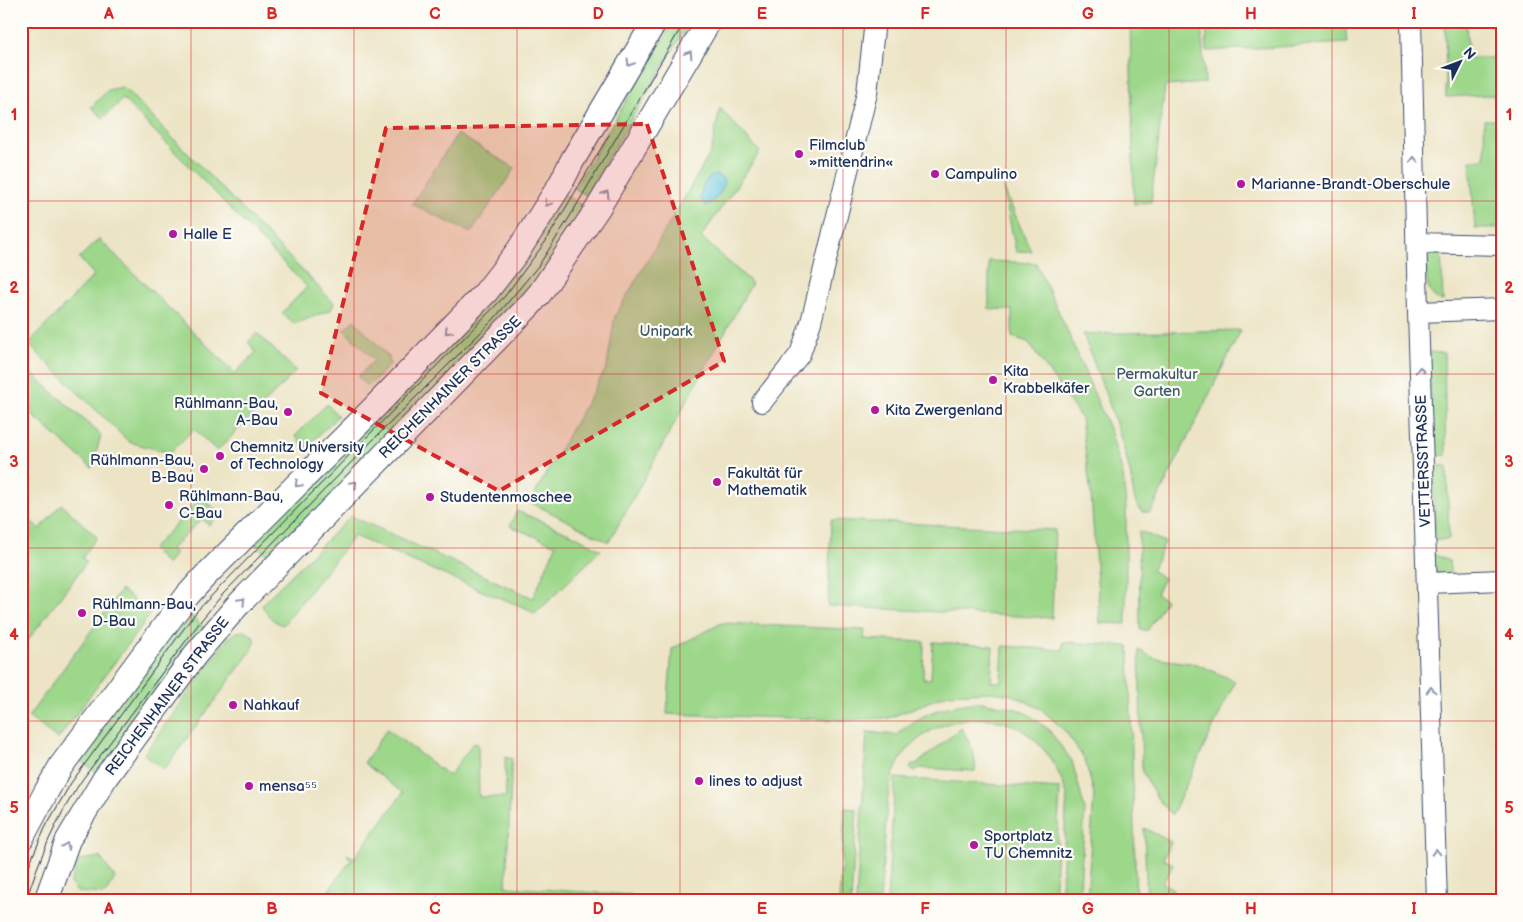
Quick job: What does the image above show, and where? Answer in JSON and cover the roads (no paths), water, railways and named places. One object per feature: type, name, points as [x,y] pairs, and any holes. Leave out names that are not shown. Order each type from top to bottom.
[{"type":"street","points":[[21,839],[61,766],[187,596],[486,292],[507,266],[560,185],[572,161],[655,21]]},
{"type":"street","name":"REICHENHAINER STRASSE","points":[[46,901],[68,840],[84,811],[110,771],[195,655],[250,593],[523,313],[540,293],[598,208],[709,21]]},
{"type":"street","points":[[762,402],[800,354],[811,322],[867,93],[875,21]]},
{"type":"street","name":"VETTERSSTRASSE","points":[[1411,21],[1418,312],[1437,901]]},
{"type":"street","points":[[1416,243],[1502,245]]},
{"type":"street","points":[[1418,312],[1502,309]]},
{"type":"street","points":[[1428,582],[1502,580]]},
{"type":"water","points":[[714,175],[724,180],[724,184],[718,195],[706,206],[700,199],[701,191],[705,182]]},
{"type":"tram line","points":[[26,901],[49,838],[73,794],[203,618],[223,594],[494,319],[539,265],[569,218],[685,21]]},
{"type":"tram line","points":[[21,890],[31,860],[46,826],[71,783],[196,612],[505,296],[546,241],[609,135]]},
{"type":"place","name":"Filmclub »mittendrin«","points":[[799,154]]},
{"type":"place","name":"Campulino","points":[[935,174]]},
{"type":"place","name":"Marianne-Brandt-Oberschule","points":[[1241,184]]},
{"type":"place","name":"Halle E","points":[[173,234]]},
{"type":"place","name":"Kita Krabbelkäfer","points":[[993,380]]},
{"type":"place","name":"Kita Zwergenland","points":[[875,410]]},
{"type":"place","name":"Rühlmann-Bau, A-Bau","points":[[288,412]]},
{"type":"place","name":"Chemnitz University of Technology","points":[[220,456]]},
{"type":"place","name":"Rühlmann-Bau, B-Bau","points":[[204,469]]},
{"type":"place","name":"Fakultät für Mathematik","points":[[717,482]]},
{"type":"place","name":"Studentenmoschee","points":[[430,497]]},
{"type":"place","name":"Rühlmann-Bau, C-Bau","points":[[169,505]]},
{"type":"place","name":"Rühlmann-Bau, D-Bau","points":[[82,613]]},
{"type":"place","name":"Nahkauf","points":[[233,705]]},
{"type":"place","name":"lines to adjust","points":[[699,781]]},
{"type":"place","name":"mensa⁵⁵","points":[[249,786]]},
{"type":"place","name":"Sportplatz TU Chemnitz","points":[[974,845]]},
{"type":"park label","name":"Unipark","points":[[666,331]]},
{"type":"park label","name":"Permakultur Garten","points":[[1157,382]]}]
